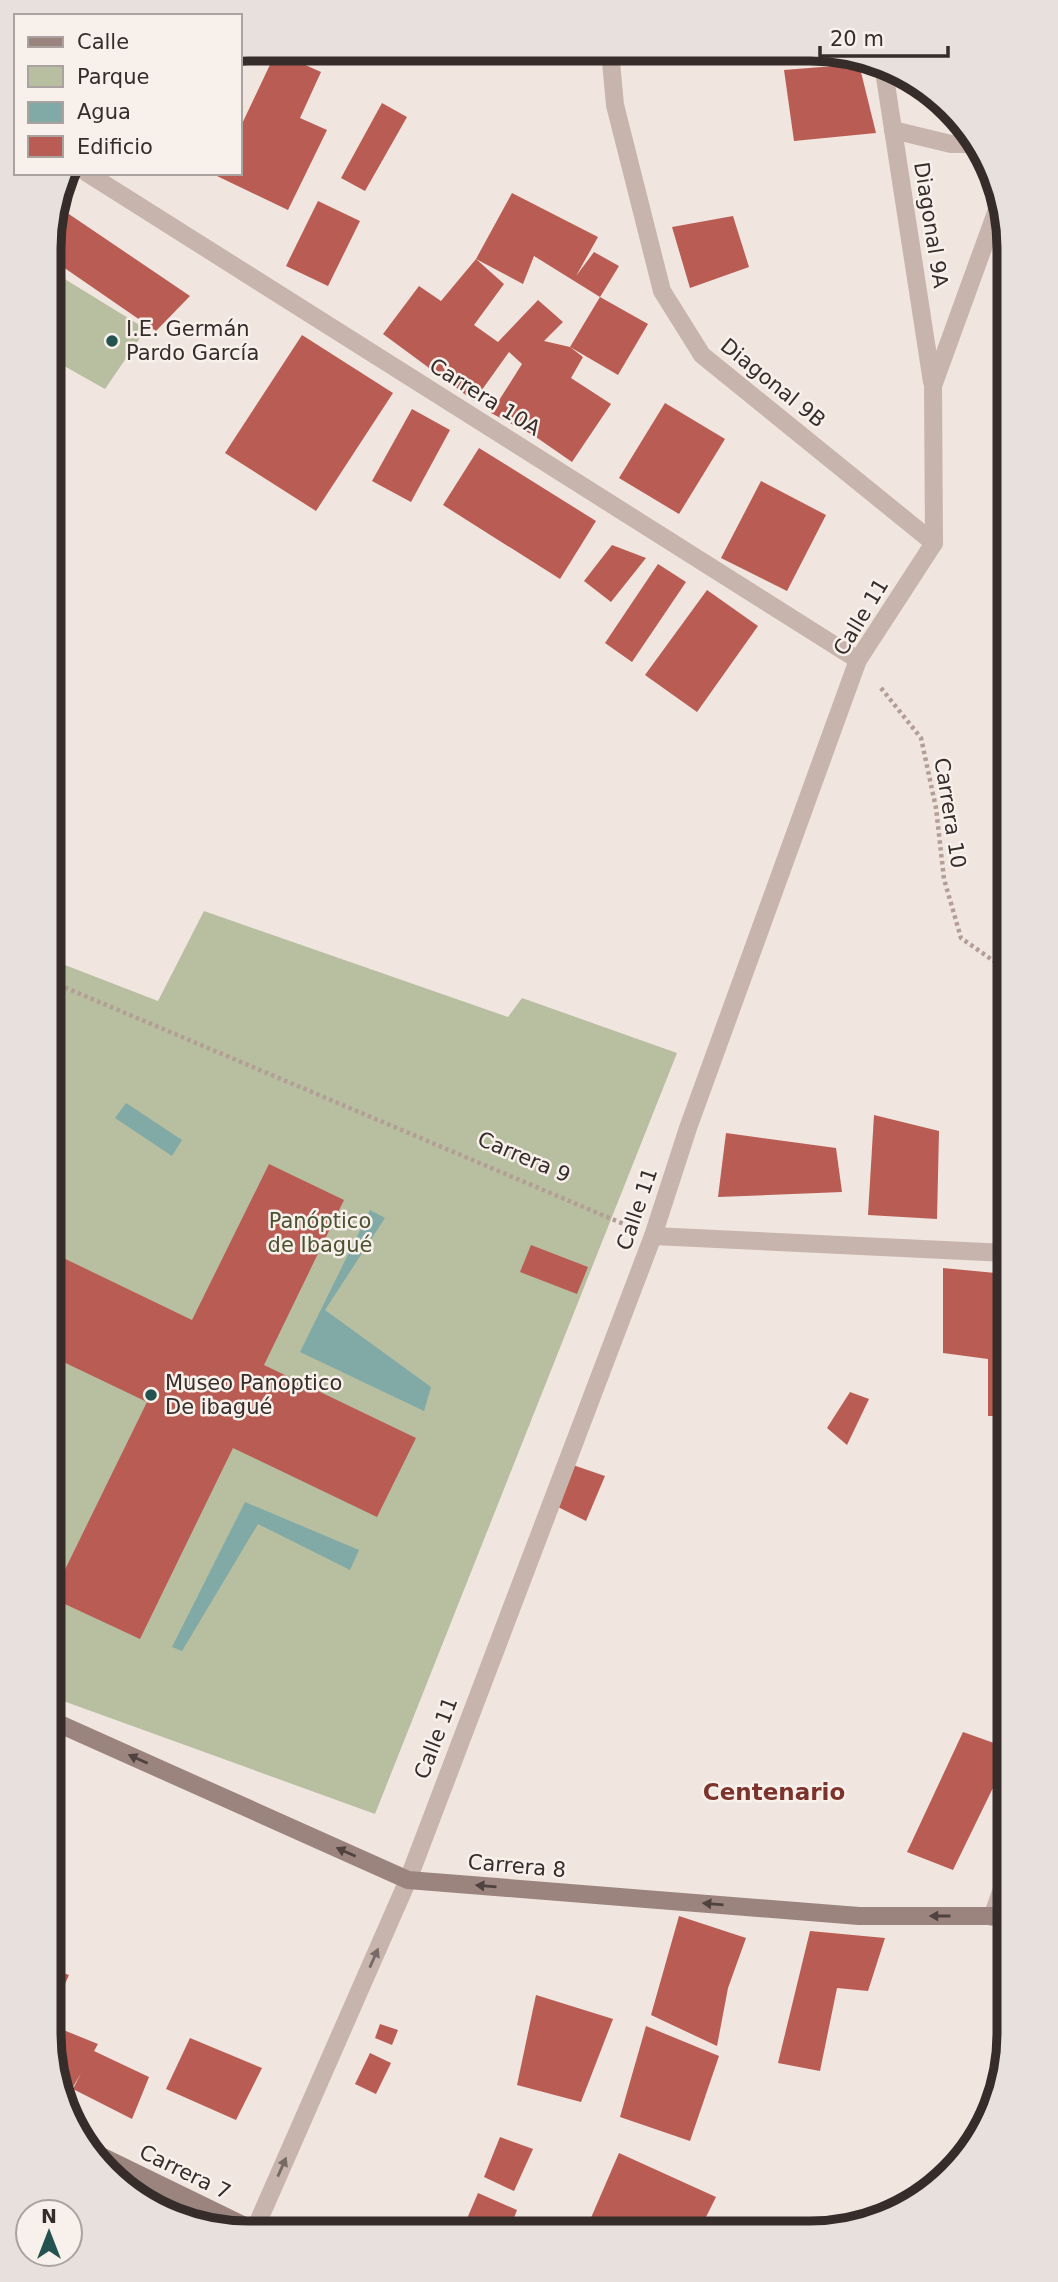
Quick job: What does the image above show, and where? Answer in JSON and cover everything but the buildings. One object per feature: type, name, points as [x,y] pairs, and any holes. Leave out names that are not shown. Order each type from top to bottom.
[{"type":"main road","name":"Carrera 8","points":[[61,1725],[408,1880],[859,1916],[996,1916]]},
{"type":"main road","name":"Carrera 7","points":[[112,2161],[234,2220]]},
{"type":"street","name":"Diagonal 9B","points":[[611,61],[615,105],[662,291],[702,355],[934,543]]},
{"type":"street","name":"Diagonal 9A","points":[[885,77],[933,386]]},
{"type":"street","points":[[893,130],[951,145],[965,144]]},
{"type":"street","name":"Carrera 10A","points":[[90,175],[858,660]]},
{"type":"street","points":[[934,543],[933,386],[994,218]]},
{"type":"street","name":"Calle 11","points":[[257,2221],[408,1880],[653,1236],[688,1128],[858,660],[934,543]]},
{"type":"street","points":[[653,1236],[996,1253]]},
{"type":"path","name":"Carrera 10","points":[[858,660],[921,737],[936,808],[944,879],[961,938],[997,962]]},
{"type":"path","name":"Carrera 9","points":[[62,986],[653,1236]]},
{"type":"green space","points":[[62,277],[146,329],[105,389],[62,365]]},
{"type":"green space","name":"Panóptico de Ibagué","points":[[204,911],[508,1017],[522,998],[677,1053],[375,1814],[61,1700],[62,964],[158,1001]]},
{"type":"water","points":[[126,1103],[182,1140],[172,1156],[115,1118]]},
{"type":"water","points":[[370,1210],[385,1218],[325,1310],[431,1387],[424,1411],[300,1352]]},
{"type":"water","points":[[245,1502],[359,1550],[350,1570],[258,1524],[182,1651],[172,1647]]},
{"type":"place","name":"I.E. Germán Pardo García","points":[[112,341]]},
{"type":"place","name":"Museo Panoptico De ibagué","points":[[151,1395]]},
{"type":"district","name":"Centenario","points":[[774,1792]]}]
